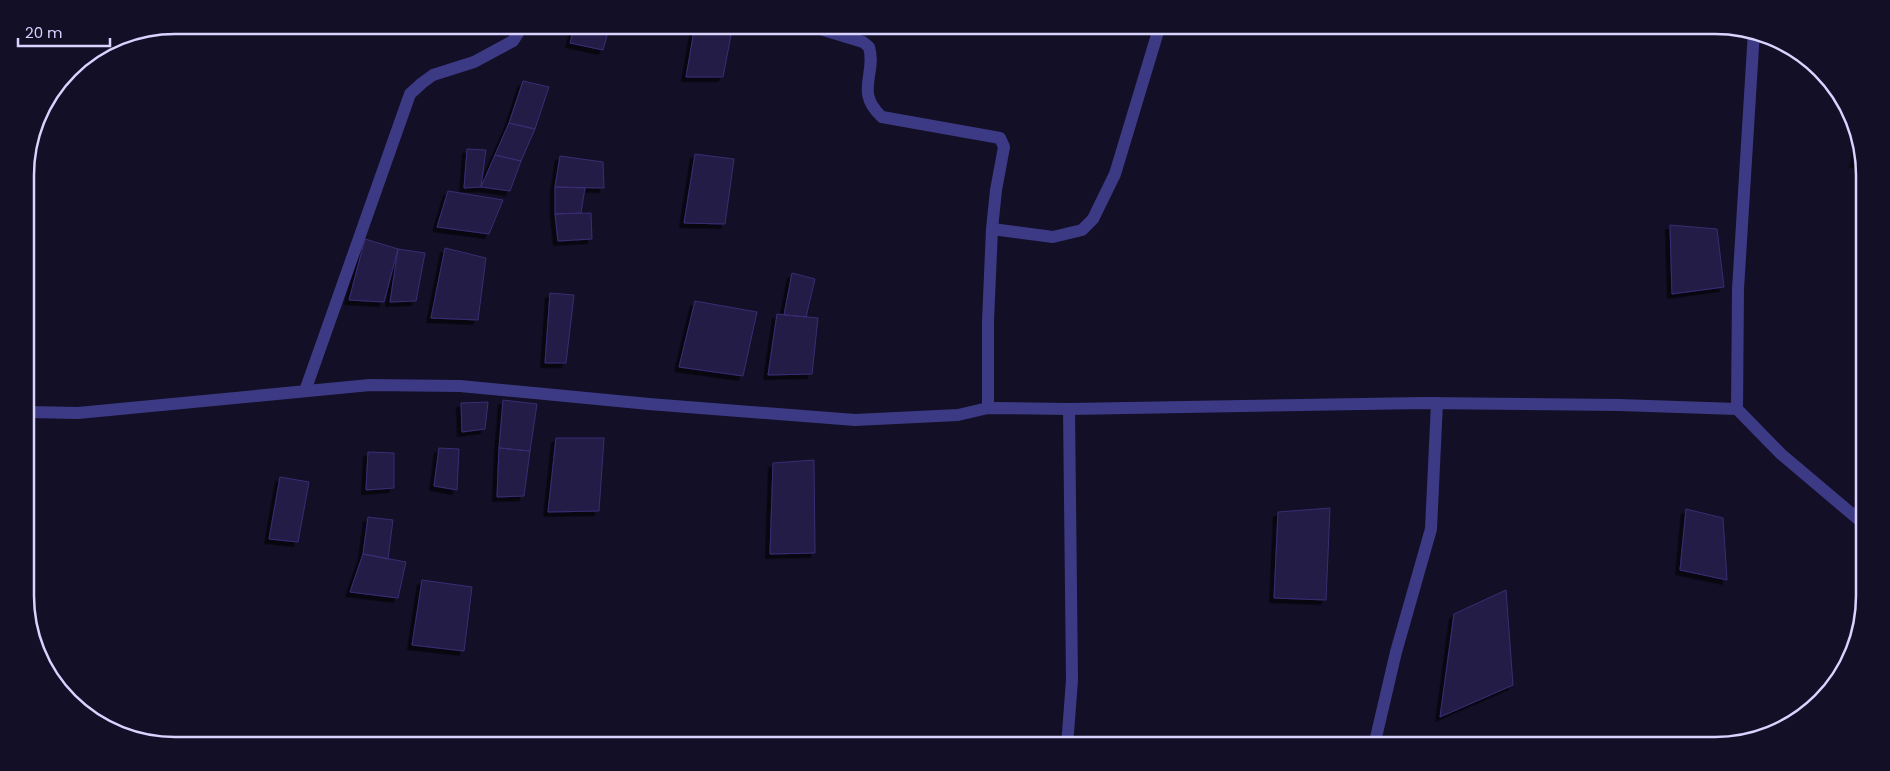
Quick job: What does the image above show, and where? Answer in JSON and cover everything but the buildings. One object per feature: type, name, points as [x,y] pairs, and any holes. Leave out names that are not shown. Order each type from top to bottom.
[{"type":"street","points":[[305,391],[410,94],[422,82],[433,75],[474,62],[513,42],[518,34]]},
{"type":"street","points":[[837,34],[863,42],[870,47],[872,60],[868,76],[869,101],[873,109],[882,117],[1000,138],[1003,142],[1004,153],[996,190],[992,228],[988,321],[988,408]]},
{"type":"street","points":[[992,228],[1054,237],[1082,230],[1093,219],[1115,174],[1157,34]]},
{"type":"street","points":[[1736,409],[1738,289],[1753,39]]},
{"type":"street","points":[[34,412],[78,413],[370,385],[460,386],[649,404],[855,420],[958,415],[988,408],[1070,409],[1436,403],[1619,405],[1736,409],[1781,454],[1856,511]]},
{"type":"street","points":[[1376,737],[1396,652],[1431,529],[1436,403]]},
{"type":"street","points":[[1068,737],[1072,680],[1070,409]]}]
